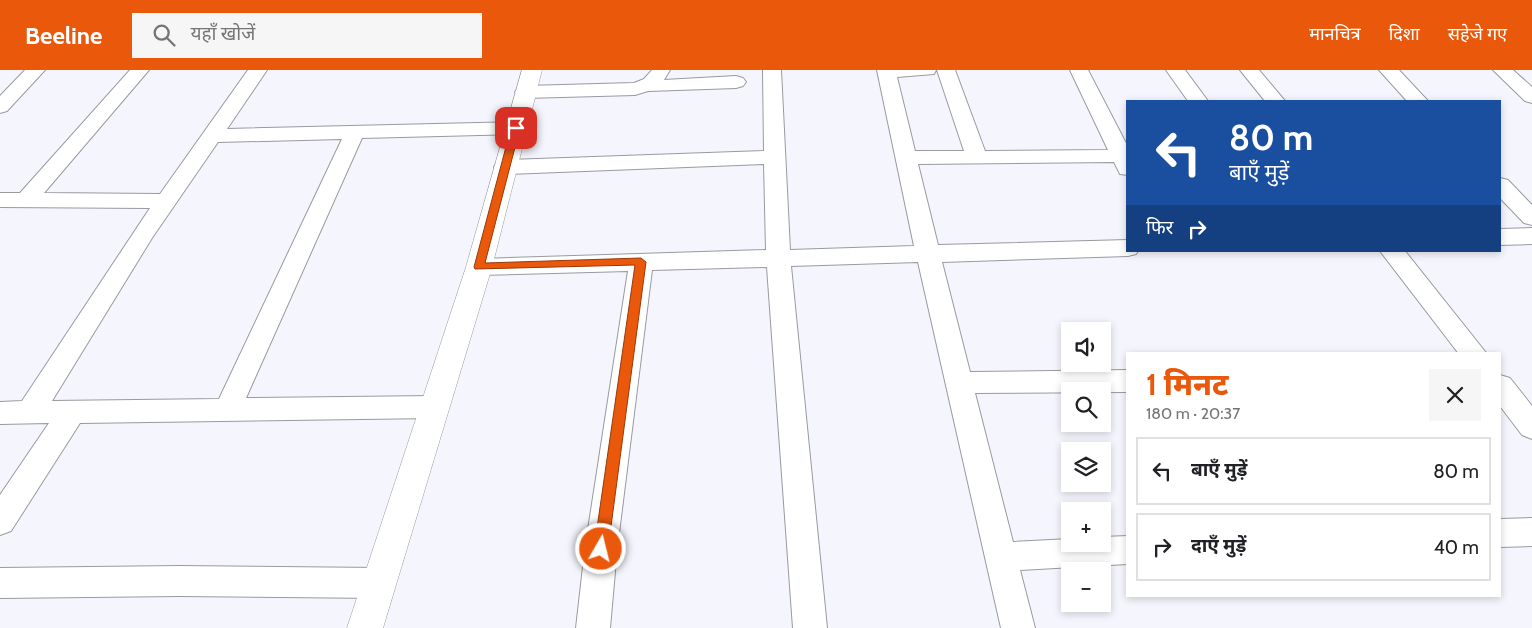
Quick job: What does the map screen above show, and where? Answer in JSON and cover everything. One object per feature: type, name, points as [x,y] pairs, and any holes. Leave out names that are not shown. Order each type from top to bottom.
[{"type":"street","points":[[0,107],[36,70]]},
{"type":"street","points":[[26,200],[140,70]]},
{"type":"street","points":[[30,412],[144,232],[258,70]]},
{"type":"street","points":[[649,86],[657,78],[661,70]]},
{"type":"street","points":[[772,70],[778,258],[810,628]]},
{"type":"street","points":[[927,70],[886,71],[1018,628]]},
{"type":"street","points":[[946,70],[977,158]]},
{"type":"street","points":[[906,158],[1124,156],[1079,70]]},
{"type":"street","points":[[1175,70],[1197,100]]},
{"type":"street","points":[[1249,70],[1274,100]]},
{"type":"street","points":[[1388,70],[1417,100]]},
{"type":"street","points":[[1502,70],[1532,97]]},
{"type":"street","points":[[364,628],[479,267],[529,81],[635,89],[649,86],[736,82]]},
{"type":"street","points":[[212,136],[516,128]]},
{"type":"street","points":[[227,410],[356,132]]},
{"type":"street","points":[[506,167],[775,157]]},
{"type":"street","points":[[1501,186],[1532,218]]},
{"type":"street","points":[[0,200],[166,201]]},
{"type":"street","points":[[1501,237],[1532,236]]},
{"type":"street","points":[[479,267],[1126,248]]},
{"type":"street","points":[[1393,252],[1472,352]]},
{"type":"street","points":[[593,628],[601,549],[641,262]]},
{"type":"street","points":[[959,382],[1126,381]]},
{"type":"street","points":[[1501,387],[1532,427]]},
{"type":"street","points":[[0,413],[434,407]]},
{"type":"street","points":[[0,521],[72,412]]},
{"type":"street","points":[[1501,533],[1532,532]]},
{"type":"street","points":[[1000,557],[1126,550]]},
{"type":"street","points":[[0,583],[179,581],[379,584]]},
{"type":"route","points":[[516,128],[479,267],[641,262],[601,549]]}]
